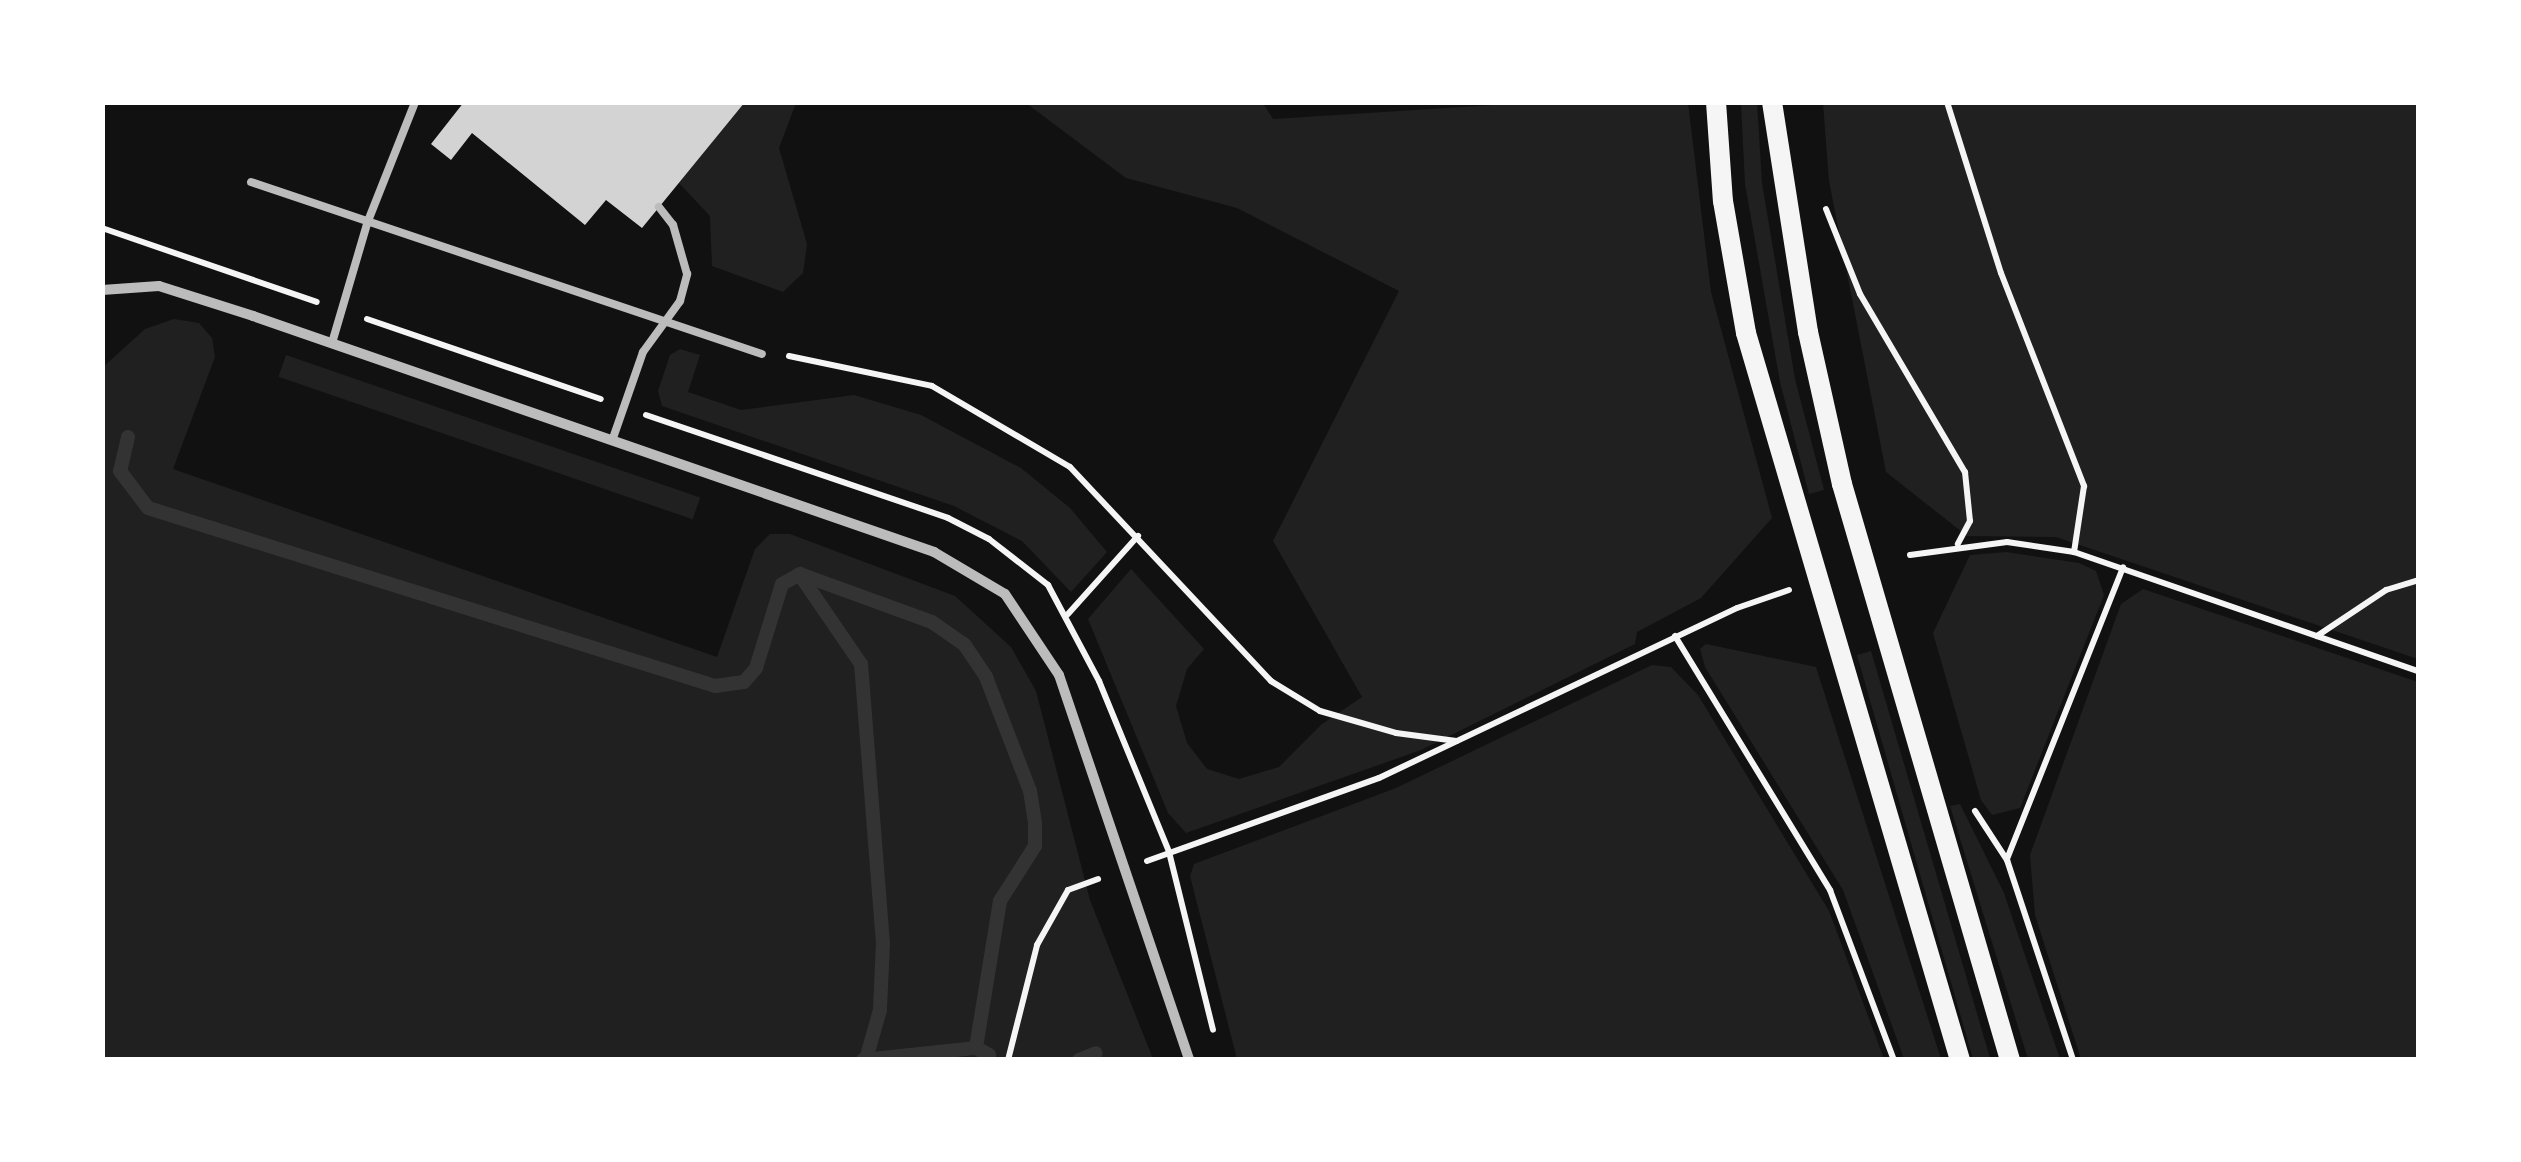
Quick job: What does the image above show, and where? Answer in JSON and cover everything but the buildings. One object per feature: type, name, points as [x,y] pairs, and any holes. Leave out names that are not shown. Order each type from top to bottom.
[{"type":"main road","points":[[1716,102],[1723,201],[1746,333],[1960,1060]]},
{"type":"main road","points":[[1772,102],[1808,332],[1842,484],[1886,646],[2010,1060]]},
{"type":"street","points":[[102,290],[160,286],[332,343],[934,552],[1005,594],[1059,675],[1189,1060]]},
{"type":"lane","points":[[332,343],[368,221],[415,102]]},
{"type":"lane","points":[[251,182],[762,354]]},
{"type":"lane","points":[[612,441],[643,352],[680,301],[687,274],[682,247],[659,208]]},
{"type":"path","points":[[1947,102],[2000,274],[2084,486],[2074,552]]},
{"type":"path","points":[[1822,199],[1860,294],[1965,472],[1970,522],[1958,544]]},
{"type":"path","points":[[102,228],[948,518],[1020,558],[1068,614],[1169,852],[1218,1044]]},
{"type":"path","points":[[762,354],[932,386],[1070,467],[1272,681],[1320,711],[1396,733],[1458,742]]},
{"type":"path","points":[[1068,614],[1138,536]]},
{"type":"path","points":[[1910,556],[1958,544],[2074,552],[2418,670]]},
{"type":"path","points":[[2006,860],[2124,567]]},
{"type":"path","points":[[2317,636],[2386,590],[2418,580]]},
{"type":"path","points":[[1124,870],[1379,778],[1676,636],[1793,589]]},
{"type":"path","points":[[1676,636],[1830,890],[1894,1060]]},
{"type":"path","points":[[1972,806],[2006,860],[2074,1060]]},
{"type":"path","points":[[1008,1060],[1037,945],[1068,890]]},
{"type":"shaded area","points":[[745,102],[796,103],[779,148],[807,244],[803,273],[783,292],[712,266],[710,216],[679,183]]},
{"type":"shaded area","points":[[1543,102],[1688,103],[1711,292],[1772,518],[1701,598],[1637,632],[1635,644],[1421,750],[1186,833],[1168,813],[1088,619],[1131,569],[1204,649],[1187,669],[1176,706],[1187,743],[1207,769],[1239,779],[1279,767],[1322,724],[1362,697],[1273,541],[1399,291],[1237,208],[1126,178],[1026,103],[1263,103],[1273,119]]},
{"type":"shaded area","points":[[1741,103],[1757,103],[1762,183],[1795,379],[1824,490],[1809,494],[1780,382],[1745,184]]},
{"type":"shaded area","points":[[1823,103],[2418,103],[2418,659],[2056,537],[1967,536],[1886,472],[1829,181]]},
{"type":"shaded area","points":[[174,319],[199,323],[212,338],[215,357],[173,469],[717,657],[755,549],[770,534],[790,534],[955,596],[1011,647],[1036,691],[1090,900],[1153,1059],[103,1059],[102,368],[145,329]]},
{"type":"shaded area","points":[[680,349],[700,355],[688,392],[741,410],[854,395],[921,415],[1021,468],[1070,508],[1107,552],[1071,592],[1022,541],[954,506],[662,406],[658,391],[670,355]]},
{"type":"shaded area","points":[[286,355],[700,498],[693,519],[279,377]]},
{"type":"shaded area","points":[[2006,552],[2079,563],[2096,571],[2104,595],[2020,808],[1992,815],[1981,800],[1933,633],[1970,555]]},
{"type":"shaded area","points":[[2143,589],[2418,682],[2418,1059],[2081,1059],[2035,915],[2030,855],[2121,604]]},
{"type":"shaded area","points":[[1706,644],[1816,667],[1941,1059],[1904,1059],[1843,890],[1705,667],[1700,649]]},
{"type":"shaded area","points":[[1871,651],[1991,1059],[1973,1059],[1857,655]]},
{"type":"shaded area","points":[[1652,665],[1671,667],[1698,695],[1829,911],[1884,1059],[1237,1059],[1190,876],[1194,864],[1396,788]]},
{"type":"shaded area","points":[[1960,804],[2004,893],[2060,1059],[2028,1059],[1950,806]]},
{"type":"waterway","points":[[128,437],[120,471],[148,508],[715,686],[744,682],[756,668],[782,584],[800,574],[932,622],[964,644],[986,677],[1030,791],[1035,824],[1035,846],[1000,901],[976,1048]]},
{"type":"waterway","points":[[800,575],[861,664],[883,943],[880,1010],[866,1059]]},
{"type":"waterway","points":[[863,1060],[976,1048],[989,1055]]},
{"type":"waterway","points":[[1079,1060],[1096,1053]]}]
